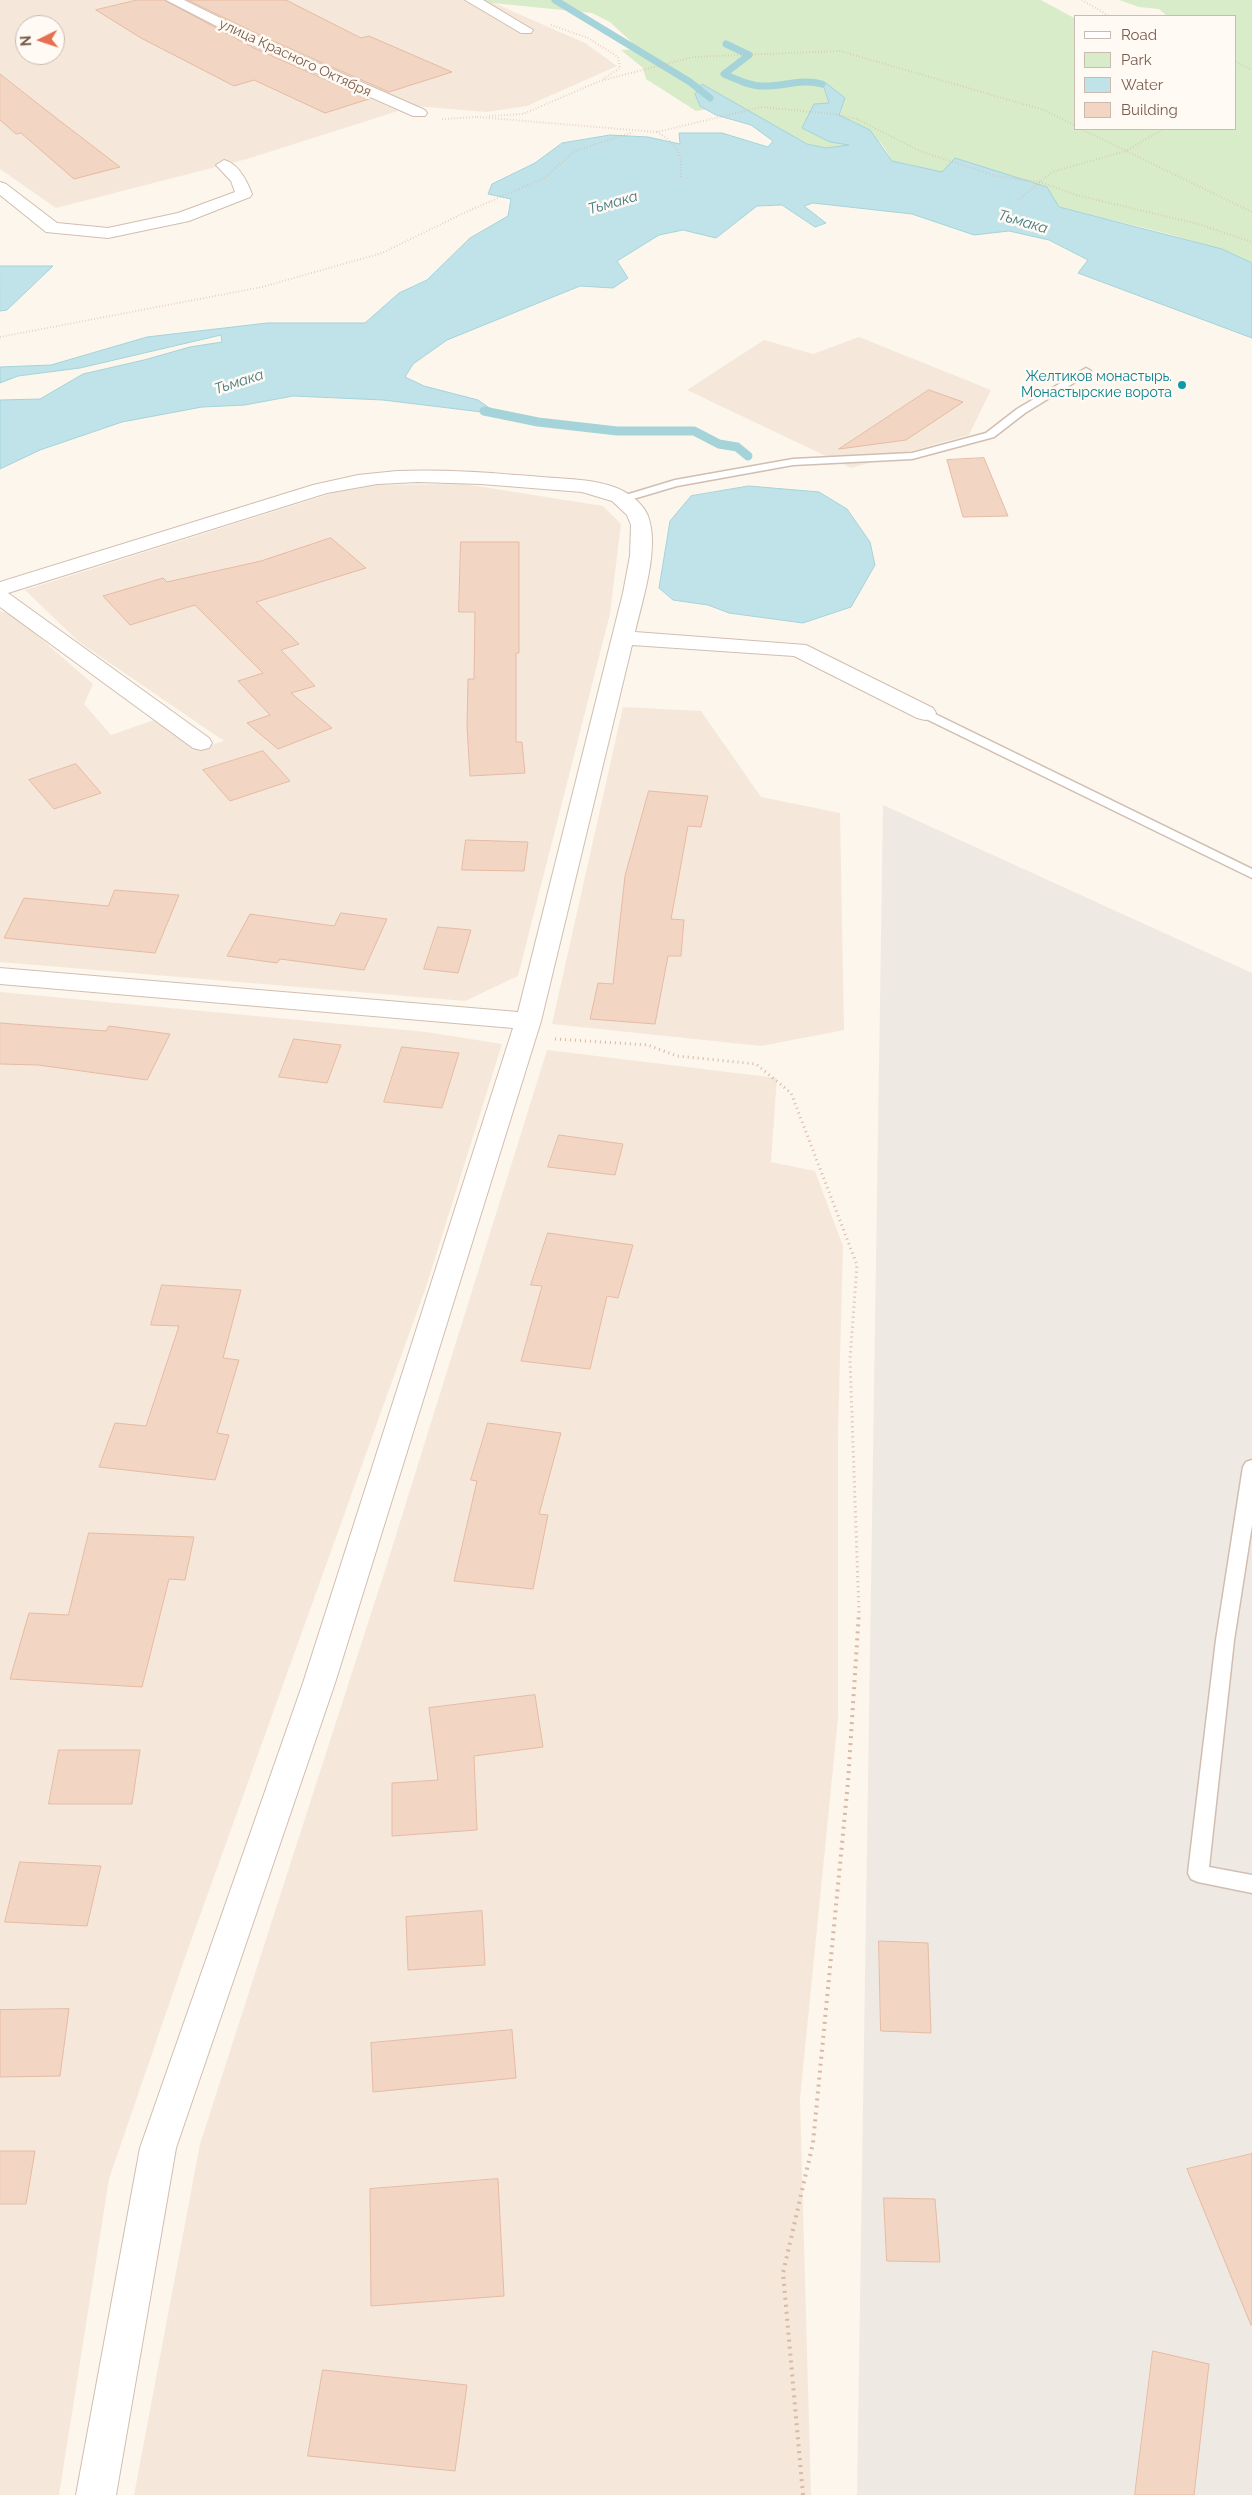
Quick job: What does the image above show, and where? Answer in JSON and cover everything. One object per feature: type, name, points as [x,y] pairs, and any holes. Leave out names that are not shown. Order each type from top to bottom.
[{"type":"street","name":"улица Красного Октября","points":[[173,0],[260,43],[419,114]]},
{"type":"street","points":[[472,0],[526,30]]},
{"type":"street","points":[[0,187],[52,228],[108,233],[183,217],[244,194],[238,179],[224,165]]},
{"type":"street","points":[[0,589],[281,501],[346,483],[377,478],[462,478],[528,481],[600,489],[623,498],[637,514],[643,530],[636,582],[623,638],[528,1021],[319,1683],[158,2148],[96,2495]]},
{"type":"street","points":[[0,597],[201,743]]},
{"type":"street","points":[[623,638],[798,650],[925,713]]},
{"type":"street","points":[[0,976],[528,1021]]},
{"type":"lane","points":[[623,498],[675,483],[793,462],[912,456],[990,435],[1021,411],[1086,371]]},
{"type":"lane","points":[[925,713],[1252,874]]},
{"type":"lane","points":[[1252,1467],[1225,1640],[1198,1873],[1252,1884]]},
{"type":"path","points":[[1082,0],[1107,15]]},
{"type":"path","points":[[505,18],[561,27],[588,38],[618,57],[620,68],[600,81]]},
{"type":"path","points":[[419,114],[449,120],[524,114],[600,81],[693,57],[840,52],[1044,110],[1074,125]]},
{"type":"path","points":[[1237,62],[1252,70]]},
{"type":"path","points":[[477,117],[580,124],[658,132],[761,107],[833,114],[858,119],[920,151],[996,176],[1040,182],[1076,195],[1198,224],[1252,242]]},
{"type":"path","points":[[1083,130],[1252,212]]},
{"type":"path","points":[[1018,200],[1052,172],[1126,151],[1161,130]]},
{"type":"path","points":[[0,337],[262,286],[382,253],[466,212],[544,178],[575,151],[636,131]]},
{"type":"path","points":[[658,132],[667,138],[678,150],[683,162],[680,175],[682,179]]},
{"type":"path","points":[[528,1021],[557,1040],[648,1045],[677,1056],[756,1064],[791,1093],[856,1264],[850,1360],[859,1626],[849,1762],[813,2143],[783,2273],[803,2495]]},
{"type":"shaded area","points":[[0,0],[162,0],[265,51],[398,111],[247,159],[56,208],[0,169]]},
{"type":"shaded area","points":[[185,0],[487,0],[585,43],[617,66],[527,106],[486,112],[415,106],[303,57]]},
{"type":"shaded area","points":[[859,337],[991,390],[969,435],[851,468],[687,390],[764,340],[813,354]]},
{"type":"shaded area","points":[[464,484],[603,506],[621,524],[610,614],[518,976],[465,1001],[0,962],[0,611],[15,616],[93,684],[84,704],[111,735],[154,720],[202,748],[224,741],[79,642],[25,590],[358,485]]},
{"type":"shaded area","points":[[623,707],[701,711],[761,797],[840,813],[844,1030],[761,1046],[552,1024]]},
{"type":"shaded area","points":[[883,805],[1252,973],[1252,2495],[857,2495]]},
{"type":"shaded area","points":[[0,992],[426,1032],[502,1044],[426,1287],[188,1949],[109,2179],[59,2495],[0,2495]]},
{"type":"shaded area","points":[[547,1050],[777,1078],[771,1162],[815,1171],[843,1246],[838,1434],[838,1718],[800,2099],[811,2495],[134,2495],[200,2144],[387,1564]]},
{"type":"green space","points":[[483,0],[1041,0],[1074,18],[1074,130],[1237,130],[1237,15],[1166,15],[1159,9],[1139,7],[1119,0],[1252,0],[1252,263],[1182,238],[1062,208],[956,177],[892,161],[876,138],[839,115],[845,98],[811,81],[824,88],[829,104],[852,145],[826,148],[807,144],[727,106],[696,111],[646,79],[643,68],[621,50],[639,49],[610,22],[592,13],[483,2]]},
{"type":"water","name":"Тьмака","points":[[809,80],[826,83],[845,98],[839,115],[870,130],[892,161],[942,172],[955,158],[1047,187],[1059,207],[1222,249],[1252,263],[1252,338],[1078,273],[1088,260],[1049,240],[1009,231],[974,235],[912,214],[813,203],[804,206],[826,223],[815,227],[782,205],[757,206],[716,238],[683,230],[659,235],[617,261],[628,278],[613,288],[580,286],[447,340],[413,364],[405,377],[424,386],[478,400],[498,414],[383,400],[293,396],[245,405],[202,407],[122,422],[40,450],[0,469],[0,400],[40,399],[83,374],[190,347],[222,342],[221,335],[80,368],[18,376],[0,383],[0,367],[51,365],[147,337],[267,323],[365,323],[399,293],[427,280],[470,238],[508,216],[511,199],[488,194],[492,184],[535,163],[562,143],[610,135],[648,137],[680,144],[679,133],[722,133],[768,147],[773,141],[751,125],[716,115],[700,106],[695,94],[702,84],[807,144],[826,148],[849,145],[830,142],[802,128],[814,104],[829,103],[824,88]]},
{"type":"water","points":[[0,266],[53,266],[7,310],[0,311]]},
{"type":"water","points":[[749,486],[819,492],[847,509],[870,542],[875,565],[851,607],[803,623],[729,613],[708,605],[673,600],[659,588],[670,521],[691,496]]},
{"type":"building","points":[[137,0],[164,0],[254,48],[369,99],[325,113],[254,80],[234,86],[141,38],[96,10]]},
{"type":"building","points":[[188,0],[286,0],[361,38],[369,36],[452,72],[389,92],[266,38]]},
{"type":"building","points":[[0,74],[120,167],[74,179],[21,133],[16,134],[0,120]]},
{"type":"building","points":[[929,390],[963,402],[906,440],[839,449]]},
{"type":"building","points":[[984,458],[1008,516],[963,517],[947,460]]},
{"type":"building","points":[[331,538],[366,568],[256,602],[299,644],[281,650],[315,686],[291,693],[332,728],[278,749],[247,723],[270,715],[238,681],[263,673],[195,605],[130,625],[103,596],[163,578],[167,582],[261,561]]},
{"type":"building","points":[[461,542],[519,542],[519,653],[516,653],[516,742],[522,742],[525,773],[470,776],[467,726],[468,679],[474,679],[475,612],[459,612]]},
{"type":"building","points":[[263,751],[290,781],[230,801],[203,770]]},
{"type":"building","points":[[76,764],[101,793],[54,809],[29,780]]},
{"type":"building","points":[[649,791],[708,796],[701,827],[688,826],[671,919],[684,920],[681,956],[668,956],[655,1024],[590,1019],[598,983],[613,984],[625,876]]},
{"type":"building","points":[[466,840],[528,842],[524,871],[462,870]]},
{"type":"building","points":[[115,890],[179,895],[155,953],[4,938],[24,898],[108,906]]},
{"type":"building","points":[[341,913],[387,919],[364,970],[280,959],[277,963],[227,956],[250,914],[334,926]]},
{"type":"building","points":[[438,927],[471,930],[458,973],[424,969]]},
{"type":"building","points":[[0,1023],[106,1031],[109,1026],[170,1034],[147,1080],[38,1065],[0,1064]]},
{"type":"building","points":[[294,1039],[341,1045],[327,1083],[279,1077]]},
{"type":"building","points":[[402,1047],[459,1053],[442,1108],[384,1102]]},
{"type":"building","points":[[559,1135],[623,1144],[615,1175],[548,1167]]},
{"type":"building","points":[[548,1233],[633,1245],[618,1298],[607,1296],[590,1369],[521,1361],[542,1286],[531,1285]]},
{"type":"building","points":[[162,1285],[241,1290],[223,1358],[239,1360],[217,1433],[229,1435],[215,1480],[99,1467],[115,1423],[146,1426],[179,1326],[151,1325]]},
{"type":"building","points":[[488,1423],[561,1433],[539,1514],[548,1515],[533,1589],[454,1581],[477,1481],[471,1480]]},
{"type":"building","points":[[89,1533],[194,1537],[185,1580],[169,1579],[142,1687],[10,1679],[29,1613],[68,1615]]},
{"type":"building","points":[[535,1695],[543,1747],[474,1756],[477,1830],[392,1836],[392,1783],[438,1780],[429,1708]]},
{"type":"building","points":[[59,1750],[140,1750],[132,1804],[49,1804]]},
{"type":"building","points":[[20,1862],[101,1866],[87,1926],[5,1922]]},
{"type":"building","points":[[482,1911],[485,1965],[408,1970],[406,1917]]},
{"type":"building","points":[[879,1941],[928,1943],[931,2033],[881,2031]]},
{"type":"building","points":[[69,2009],[60,2076],[0,2077],[0,2010]]},
{"type":"building","points":[[512,2030],[516,2078],[373,2092],[371,2043]]},
{"type":"building","points":[[0,2151],[35,2151],[26,2204],[0,2204]]},
{"type":"building","points":[[1252,2154],[1252,2325],[1251,2325],[1187,2169]]},
{"type":"building","points":[[498,2179],[504,2296],[371,2306],[370,2189]]},
{"type":"building","points":[[884,2198],[935,2199],[940,2262],[887,2261]]},
{"type":"building","points":[[1153,2351],[1209,2364],[1194,2495],[1135,2495]]},
{"type":"building","points":[[323,2370],[467,2385],[455,2471],[308,2456]]},
{"type":"waterway","points":[[555,0],[690,82],[710,98]]},
{"type":"waterway","points":[[726,44],[749,55],[724,74],[738,80],[762,86],[799,82],[822,84]]},
{"type":"waterway","points":[[484,411],[538,422],[617,431],[694,431],[719,444],[737,447],[748,456]]},
{"type":"place","name":"Желтиков монастырь. Монастырские ворота","points":[[1182,385]]}]
